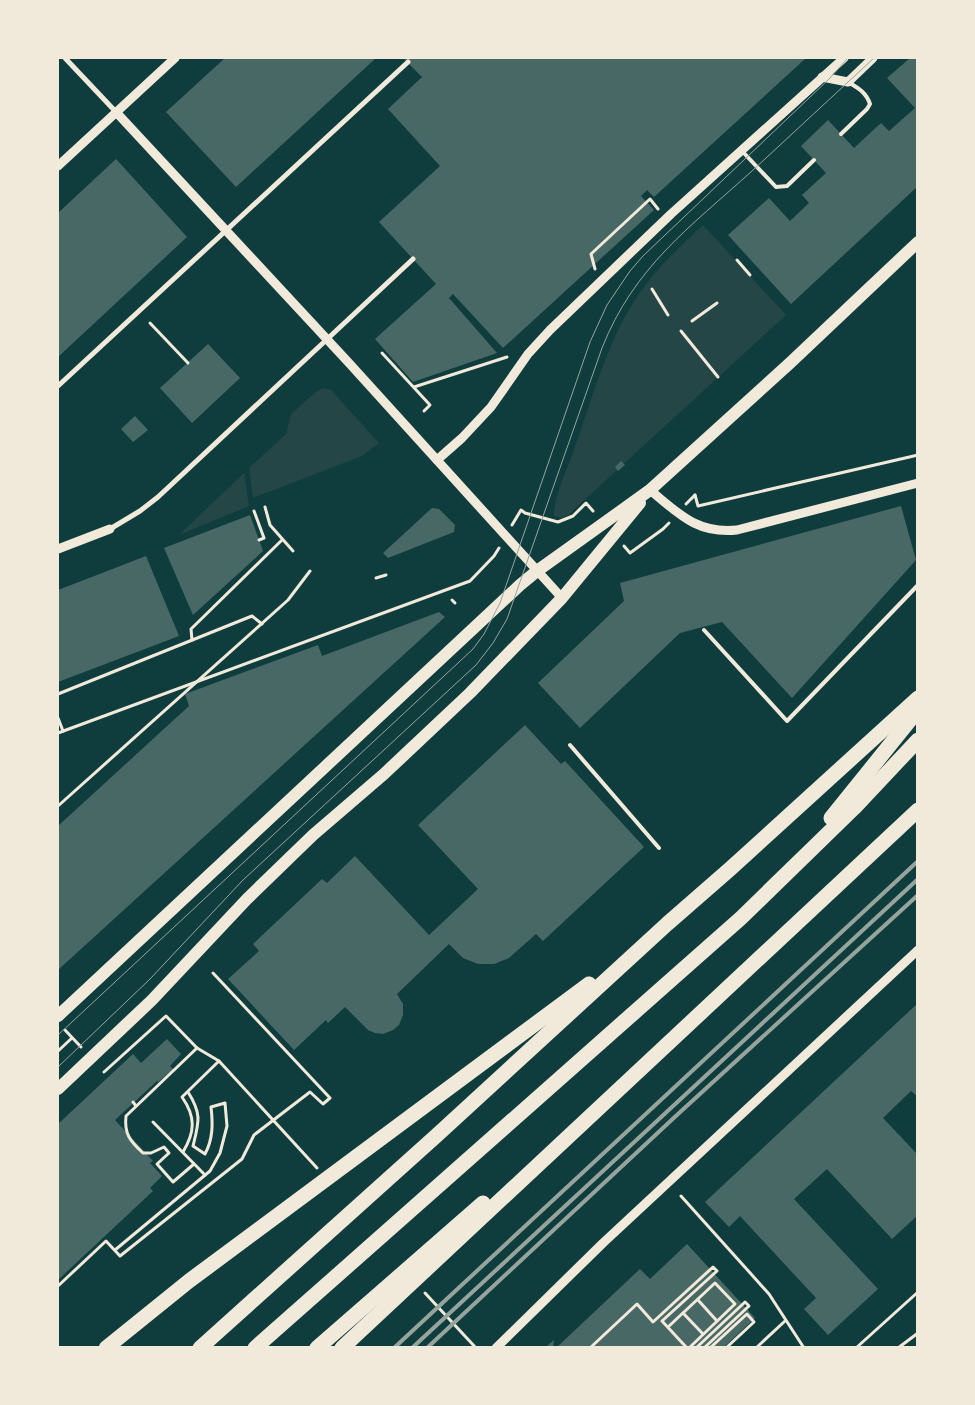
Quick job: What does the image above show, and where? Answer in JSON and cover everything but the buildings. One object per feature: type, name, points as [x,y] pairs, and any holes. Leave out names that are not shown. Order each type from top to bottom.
[{"type":"highway","points":[[200,1348],[918,698]]},
{"type":"highway","points":[[784,876],[918,710]]},
{"type":"highway","points":[[255,1348],[699,956],[784,876],[918,740]]},
{"type":"highway","points":[[342,1348],[918,810]]},
{"type":"highway","points":[[106,1348],[189,1281],[552,1012],[667,924]]},
{"type":"highway","points":[[317,1348],[653,1056]]},
{"type":"main road","points":[[58,1016],[537,571],[650,490],[790,363],[918,242]]},
{"type":"main road","points":[[58,1089],[152,1000],[247,899],[313,835],[384,774],[470,693],[562,598],[650,490]]},
{"type":"street","points":[[65,58],[328,339],[562,598]]},
{"type":"street","points":[[58,166],[175,58]]},
{"type":"street","points":[[437,460],[462,438],[491,407],[528,354],[550,330],[671,214],[844,58]]},
{"type":"street","points":[[822,77],[848,82],[873,58]]},
{"type":"street","points":[[58,386],[408,62]]},
{"type":"street","points":[[58,548],[110,529],[140,511],[158,497],[413,259]]},
{"type":"street","points":[[650,490],[694,524],[714,531],[724,532],[918,483]]},
{"type":"street","points":[[496,1348],[610,1237],[918,950]]},
{"type":"lane","points":[[841,134],[870,104],[867,96],[848,82]]},
{"type":"lane","points":[[742,151],[776,187],[787,186],[814,160]]},
{"type":"lane","points":[[704,630],[787,720],[918,585]]},
{"type":"lane","points":[[570,745],[659,848]]},
{"type":"path","points":[[595,270],[591,254],[650,199],[659,210]]},
{"type":"path","points":[[737,260],[750,275]]},
{"type":"path","points":[[652,289],[668,315]]},
{"type":"path","points":[[692,321],[717,303]]},
{"type":"path","points":[[150,323],[188,363]]},
{"type":"path","points":[[680,331],[718,377]]},
{"type":"path","points":[[382,353],[430,405],[424,411]]},
{"type":"path","points":[[414,387],[507,357]]},
{"type":"path","points":[[695,495],[698,506],[918,454]]},
{"type":"path","points":[[519,512],[521,510],[525,513],[558,522],[572,516],[586,502],[590,507]]},
{"type":"path","points":[[264,507],[270,525],[293,551]]},
{"type":"path","points":[[254,512],[264,538],[259,540]]},
{"type":"path","points":[[626,549],[630,553],[663,529]]},
{"type":"path","points":[[192,640],[191,629],[282,540]]},
{"type":"path","points":[[58,733],[470,581],[494,556]]},
{"type":"path","points":[[58,806],[262,624],[294,594],[310,571]]},
{"type":"path","points":[[376,578],[386,575]]},
{"type":"path","points":[[452,600],[455,603]]},
{"type":"path","points":[[58,694],[252,616],[262,624]]},
{"type":"path","points":[[58,718],[63,731]]},
{"type":"path","points":[[58,1286],[106,1241],[120,1256],[242,1159],[254,1135],[310,1092],[323,1104],[330,1098],[213,973]]},
{"type":"path","points":[[109,1077],[104,1072],[166,1016],[197,1048],[218,1061],[182,1097],[192,1113],[192,1131],[188,1144],[182,1152]]},
{"type":"path","points":[[58,1051],[72,1038]]},
{"type":"path","points":[[194,1164],[173,1182],[157,1164],[169,1153],[164,1147],[151,1153],[143,1153],[132,1144],[125,1128],[125,1122],[126,1116],[197,1048]]},
{"type":"path","points":[[114,1250],[210,1171],[220,1153],[228,1126],[225,1103],[211,1107],[213,1126],[210,1144],[205,1154],[193,1146],[200,1121],[195,1103],[188,1092]]},
{"type":"path","points":[[133,1102],[136,1106]]},
{"type":"path","points":[[153,1122],[205,1175]]},
{"type":"path","points":[[680,1196],[769,1294],[804,1348]]},
{"type":"path","points":[[590,1348],[637,1304],[653,1322],[713,1267],[716,1272],[662,1321],[688,1348],[735,1304],[715,1283],[668,1327]]},
{"type":"path","points":[[856,1348],[918,1292]]},
{"type":"path","points":[[698,1300],[717,1320]]},
{"type":"path","points":[[696,1348],[745,1302],[749,1306],[704,1348]]},
{"type":"path","points":[[683,1313],[703,1334]]},
{"type":"path","points":[[710,1348],[747,1314],[754,1322],[726,1348]]},
{"type":"path","points":[[756,1348],[785,1321]]},
{"type":"path","points":[[898,1348],[918,1333]]},
{"type":"shaded area","points":[[703,225],[786,315],[568,515],[562,518],[554,516],[556,500],[597,383],[623,321],[634,301],[653,275]]},
{"type":"shaded area","points":[[323,388],[331,390],[379,443],[362,456],[253,498],[249,468],[286,434],[291,414]]},
{"type":"shaded area","points":[[244,473],[249,506],[179,535]]},
{"type":"tram line","points":[[58,1035],[473,649],[484,634],[500,603],[590,342],[607,305],[630,271],[643,256],[829,79],[848,58]]},
{"type":"tram line","points":[[58,1067],[150,979],[243,880],[476,665],[493,643],[507,619],[602,348],[615,319],[630,294],[647,271],[686,230],[874,58]]},
{"type":"railway","points":[[394,1348],[918,861]]},
{"type":"railway","points":[[412,1348],[918,879]]},
{"type":"railway","points":[[427,1348],[678,1114],[918,895]]}]
